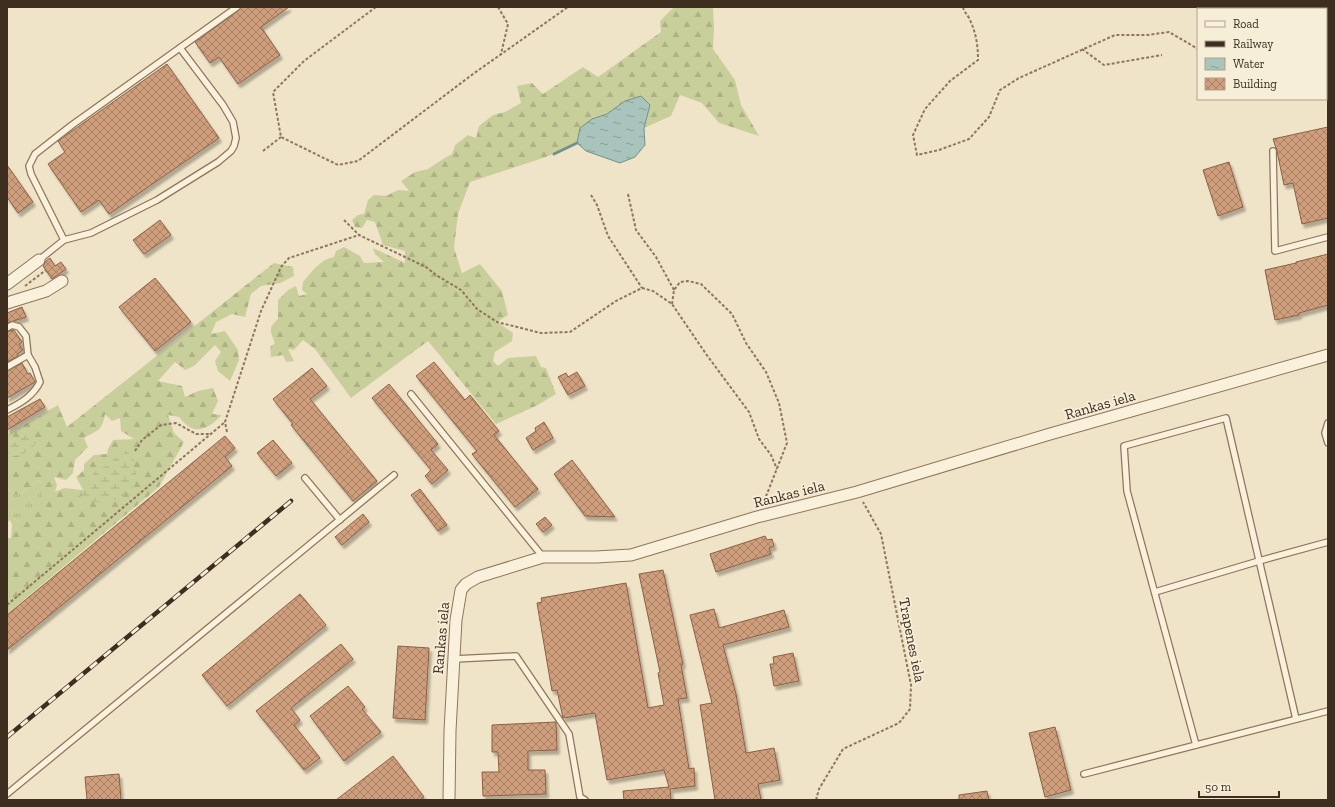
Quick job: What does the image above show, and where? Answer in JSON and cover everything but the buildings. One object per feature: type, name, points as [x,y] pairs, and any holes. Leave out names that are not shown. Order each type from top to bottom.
[{"type":"street","points":[[7,284],[39,260]]},
{"type":"street","points":[[7,303],[46,292],[62,281]]},
{"type":"street","name":"Rankas iela","points":[[449,800],[450,731],[456,620],[461,590],[466,584],[478,577],[543,557],[596,557],[631,555],[757,517],[857,492],[1050,434],[1328,355]]},
{"type":"lane","points":[[64,240],[31,174],[30,166],[35,154],[72,125],[237,7]]},
{"type":"lane","points":[[39,260],[64,240],[91,233],[157,200],[218,162],[231,151],[236,138],[233,122],[223,105],[180,48]]},
{"type":"lane","points":[[1273,151],[1276,251],[1328,237]]},
{"type":"lane","points":[[7,328],[12,325],[19,327],[26,336],[28,355],[35,367],[40,382],[32,394],[25,400],[7,410]]},
{"type":"lane","points":[[7,367],[28,355]]},
{"type":"lane","points":[[411,394],[543,557]]},
{"type":"lane","points":[[1196,745],[1127,491],[1124,446],[1226,418],[1296,719]]},
{"type":"lane","points":[[1328,423],[1325,432],[1328,443]]},
{"type":"lane","points":[[7,794],[394,475]]},
{"type":"lane","points":[[305,478],[340,520]]},
{"type":"lane","points":[[1155,592],[1328,542]]},
{"type":"lane","points":[[454,660],[516,656],[569,734],[580,797],[585,800]]},
{"type":"lane","points":[[1084,774],[1328,711]]},
{"type":"path","points":[[281,137],[273,92],[304,61],[376,7]]},
{"type":"path","points":[[498,7],[508,24],[500,55]]},
{"type":"path","points":[[281,137],[338,165],[358,161],[500,55],[568,7]]},
{"type":"path","points":[[963,7],[969,18],[978,43],[978,60],[950,81],[925,109],[913,135],[916,155],[939,150],[969,139],[989,117],[1000,90],[1019,78],[1115,35],[1147,35],[1169,32],[1197,48]]},
{"type":"path","points":[[1082,49],[1104,65],[1162,55]]},
{"type":"path","points":[[263,151],[281,137]]},
{"type":"path","points":[[628,194],[636,230],[656,256],[674,290]]},
{"type":"path","points":[[590,195],[597,205],[608,236],[642,288],[653,291],[672,304],[706,354],[749,412],[759,440],[771,455],[777,469]]},
{"type":"path","points":[[344,220],[359,235],[426,267],[461,290],[477,309],[497,322],[541,333],[570,332],[616,301],[642,288]]},
{"type":"path","points":[[227,432],[225,422],[261,311],[281,267],[289,258],[359,235]]},
{"type":"path","points":[[672,304],[674,290],[680,282],[688,281],[701,284],[732,314],[746,343],[766,372],[779,402],[788,443],[768,494],[757,517]]},
{"type":"path","points":[[7,605],[225,422]]},
{"type":"path","points":[[135,451],[142,440],[161,425],[176,423],[196,434],[211,434]]},
{"type":"path","name":"Trapenes iela","points":[[816,800],[819,789],[843,749],[899,723],[910,709],[911,685],[881,534],[857,492]]},
{"type":"green space","points":[[674,7],[713,7],[713,49],[735,80],[741,105],[759,136],[719,123],[702,103],[680,95],[671,116],[644,128],[650,105],[625,101],[607,114],[592,119],[580,128],[577,143],[546,157],[470,182],[458,214],[454,248],[462,273],[480,264],[502,291],[508,315],[497,322],[513,333],[512,341],[495,352],[493,361],[498,366],[508,358],[536,356],[541,367],[546,368],[556,394],[536,406],[496,424],[428,341],[351,398],[315,349],[303,340],[294,350],[288,349],[294,361],[286,362],[283,355],[271,357],[270,347],[275,343],[271,327],[278,319],[278,300],[288,290],[296,286],[299,296],[307,294],[302,290],[303,282],[321,263],[334,257],[336,251],[344,247],[360,256],[364,263],[384,262],[375,254],[373,248],[405,263],[405,251],[383,245],[375,222],[367,220],[362,228],[355,227],[352,220],[358,215],[364,214],[368,200],[374,195],[386,196],[398,190],[409,191],[401,181],[415,172],[428,169],[452,154],[455,145],[468,135],[476,138],[479,126],[493,115],[505,112],[521,103],[517,86],[532,83],[543,94],[583,67],[598,77],[661,32],[660,21]]},
{"type":"green space","points":[[274,263],[293,267],[294,276],[280,283],[261,286],[251,294],[245,317],[232,314],[216,322],[211,334],[225,331],[238,350],[239,360],[230,381],[218,371],[215,361],[221,352],[215,345],[194,366],[185,370],[175,362],[158,381],[182,386],[185,397],[198,391],[213,388],[218,401],[212,414],[222,415],[206,427],[195,429],[190,427],[179,417],[168,415],[174,433],[184,442],[159,487],[7,614],[7,538],[11,538],[12,525],[10,520],[7,523],[7,513],[10,509],[15,520],[20,522],[24,514],[36,514],[32,504],[44,493],[40,480],[17,496],[7,488],[7,435],[58,405],[67,427]],"holes":[[[105,414],[112,421],[120,418],[121,431],[134,439],[113,440],[107,454],[94,455],[84,464],[84,470],[76,477],[83,490],[64,488],[55,492],[57,485],[54,477],[66,480],[73,473],[75,460],[88,447],[84,438],[101,427]]]},
{"type":"green space","points":[[26,434],[31,434],[36,443],[25,453],[18,456],[11,456],[8,453],[9,447]]},
{"type":"green space","points":[[135,451],[133,465],[137,475],[132,488],[120,498],[109,502],[84,502],[80,498],[84,487],[97,469],[107,466],[118,455]]},
{"type":"green space","points":[[40,480],[45,493],[36,514],[20,522],[15,520],[10,510],[7,513],[7,488],[17,496]]},
{"type":"water","points":[[641,96],[650,105],[644,128],[645,145],[635,157],[620,163],[586,151],[577,143],[580,128],[592,119],[607,114],[625,101]]},
{"type":"waterway","points":[[554,154],[577,143]]},
{"type":"railway","points":[[7,737],[291,501]]}]
